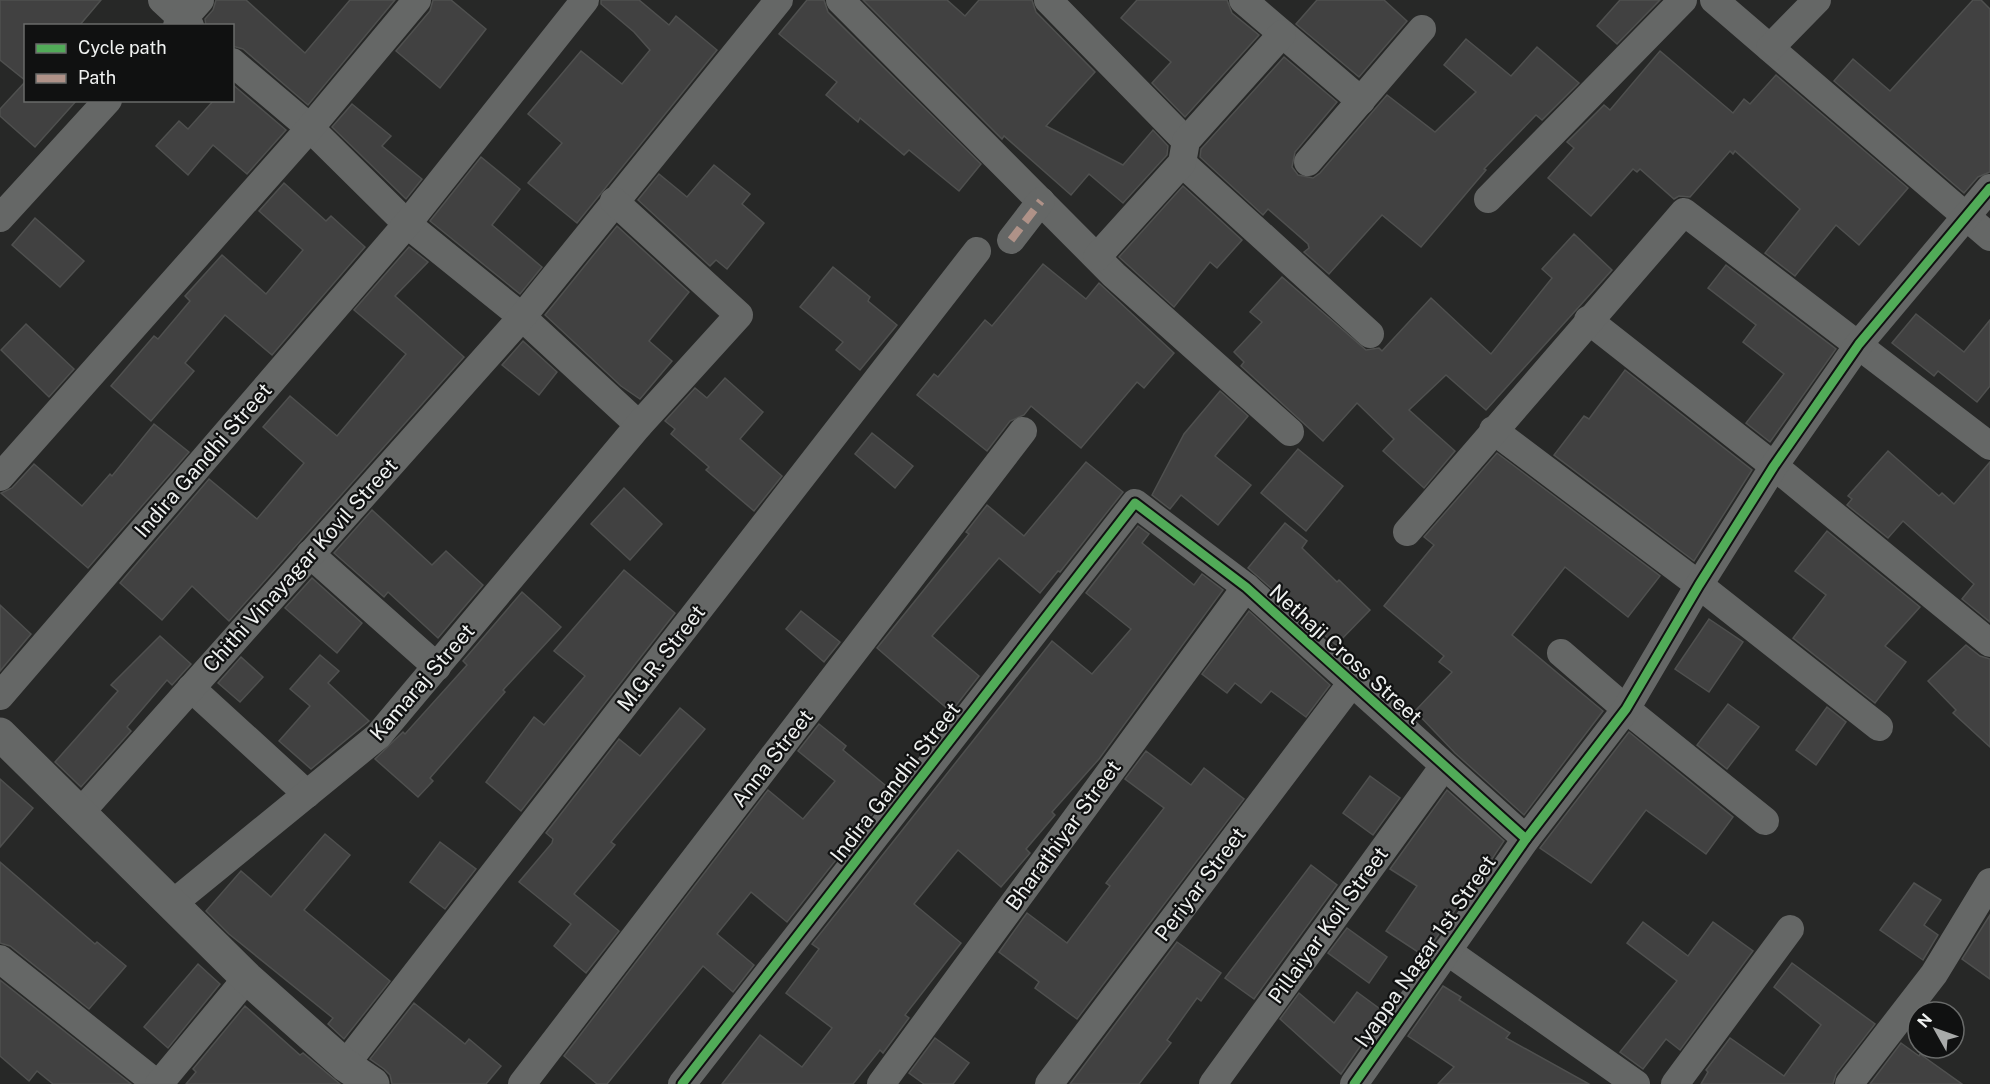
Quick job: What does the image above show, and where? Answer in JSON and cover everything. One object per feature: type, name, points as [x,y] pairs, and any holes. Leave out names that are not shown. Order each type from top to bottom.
[{"type":"street","points":[[162,0],[187,18]]},
{"type":"street","points":[[0,477],[310,128],[417,0]]},
{"type":"street","name":"Indira Gandhi Street","points":[[0,696],[407,224],[585,0]]},
{"type":"street","name":"Chithi Vinayagar Kovil Street","points":[[80,813],[522,317],[779,0]]},
{"type":"street","points":[[840,0],[1097,258],[1290,432]]},
{"type":"street","points":[[1048,0],[1184,152],[1370,334]]},
{"type":"street","points":[[1243,0],[1360,102]]},
{"type":"street","points":[[1488,199],[1683,0]]},
{"type":"street","points":[[1714,0],[1990,237]]},
{"type":"street","points":[[1770,48],[1817,0]]},
{"type":"street","points":[[1308,162],[1422,29]]},
{"type":"street","points":[[1097,258],[1282,34]]},
{"type":"street","points":[[234,64],[310,128],[407,224],[522,317],[639,425]]},
{"type":"street","points":[[0,218],[106,102]]},
{"type":"street","name":"Iyappa Nagar 1st Street","points":[[1354,1084],[1526,839],[1626,709],[1699,585],[1774,466],[1859,344],[1990,188]]},
{"type":"street","name":"Kamaraj Street","points":[[171,905],[378,736],[639,425],[740,315],[614,201]]},
{"type":"street","points":[[1011,240],[1041,201]]},
{"type":"street","points":[[1407,532],[1588,320],[1684,212],[1990,446]]},
{"type":"street","name":"M.G.R. Street","points":[[345,1065],[977,251]]},
{"type":"street","points":[[1588,320],[1774,466],[1990,643]]},
{"type":"street","points":[[1493,430],[1699,585],[1879,727]]},
{"type":"street","name":"Anna Street","points":[[522,1084],[1023,431]]},
{"type":"street","name":"Indira Gandhi Street","points":[[682,1084],[1136,503]]},
{"type":"street","name":"Nethaji Cross Street","points":[[1136,503],[1246,587],[1351,684],[1526,839]]},
{"type":"street","points":[[310,554],[437,667]]},
{"type":"street","name":"Bharathiyar Street","points":[[881,1084],[1246,587]]},
{"type":"street","points":[[1561,653],[1626,709],[1765,821]]},
{"type":"street","name":"Periyar Street","points":[[1049,1084],[1351,684]]},
{"type":"street","points":[[190,688],[307,794]]},
{"type":"street","points":[[0,734],[171,905],[248,978],[345,1065],[373,1084]]},
{"type":"street","name":"Pillaiyar Koil Street","points":[[1213,1084],[1444,766]]},
{"type":"street","points":[[1849,1084],[1934,974],[1990,882]]},
{"type":"street","points":[[1675,1084],[1790,929]]},
{"type":"street","points":[[1447,951],[1636,1084]]},
{"type":"street","points":[[0,959],[158,1084],[248,978]]},
{"type":"building","points":[[0,0],[101,0],[81,24],[24,24],[24,79],[0,60]]},
{"type":"building","points":[[216,0],[246,0],[305,53],[350,0],[395,0],[308,105],[243,49],[234,47],[234,24],[206,24],[205,19],[213,10]]},
{"type":"building","points":[[433,0],[451,0],[486,29],[440,88],[396,51],[430,11]]},
{"type":"building","points":[[601,0],[639,0],[669,25],[676,16],[717,50],[577,223],[528,183],[562,143],[528,114],[581,51],[622,84],[650,50],[634,32],[601,4]]},
{"type":"building","points":[[807,0],[824,0],[828,12],[981,164],[959,191],[909,150],[904,155],[860,118],[858,122],[826,95],[837,82],[779,34]]},
{"type":"building","points":[[863,0],[947,0],[965,16],[979,0],[1032,0],[1036,12],[1095,72],[1046,126],[1123,165],[1153,130],[1168,146],[1167,155],[1123,203],[1089,174],[1071,195],[1004,136],[1002,139]]},
{"type":"building","points":[[1137,0],[1227,0],[1232,13],[1259,35],[1185,117],[1152,83],[1171,62],[1121,18]]},
{"type":"building","points":[[1317,0],[1384,0],[1407,21],[1359,77],[1296,24]]},
{"type":"building","points":[[1620,0],[1660,0],[1617,44],[1597,26]]},
{"type":"building","points":[[1973,0],[1981,0],[1990,9],[1990,172],[1978,177],[1964,193],[1834,81],[1853,59],[1890,91]]},
{"type":"building","points":[[1466,39],[1511,76],[1537,47],[1579,83],[1542,120],[1536,115],[1484,169],[1486,170],[1421,247],[1382,215],[1329,274],[1304,252],[1309,248],[1308,244],[1268,209],[1263,215],[1200,157],[1201,149],[1284,57],[1337,102],[1295,152],[1292,167],[1298,175],[1313,178],[1320,173],[1387,95],[1435,132],[1476,92],[1444,65]]},
{"type":"building","points":[[1660,51],[1733,113],[1744,99],[1750,104],[1776,75],[1908,188],[1859,245],[1836,225],[1795,276],[1765,253],[1800,209],[1735,151],[1733,154],[1730,151],[1690,197],[1679,196],[1674,199],[1640,169],[1637,172],[1633,169],[1591,216],[1548,178],[1574,148],[1567,142],[1604,105],[1610,110]]},
{"type":"building","points":[[24,83],[24,102],[75,102],[35,147],[0,116],[0,109]]},
{"type":"building","points":[[234,86],[286,130],[247,174],[213,145],[188,175],[156,146],[179,121],[188,129],[212,102],[234,102]]},
{"type":"building","points":[[352,104],[391,136],[382,146],[422,179],[406,199],[332,127]]},
{"type":"building","points":[[481,157],[520,189],[492,225],[542,267],[520,294],[430,221]]},
{"type":"building","points":[[714,165],[750,194],[742,204],[764,223],[727,269],[716,260],[710,266],[638,200],[659,174],[687,197]]},
{"type":"building","points":[[284,183],[326,221],[331,216],[365,247],[272,355],[225,315],[185,363],[194,371],[151,421],[111,386],[154,336],[158,339],[190,301],[185,296],[222,255],[266,294],[303,250],[259,211]]},
{"type":"building","points":[[1183,186],[1242,240],[1217,268],[1210,262],[1174,307],[1119,257]]},
{"type":"building","points":[[35,218],[84,261],[60,287],[12,245]]},
{"type":"building","points":[[617,226],[689,292],[649,341],[672,361],[640,399],[621,386],[545,315]]},
{"type":"building","points":[[1574,234],[1612,270],[1486,410],[1446,375],[1409,410],[1455,451],[1424,488],[1383,451],[1394,439],[1357,403],[1323,441],[1241,366],[1244,362],[1234,352],[1262,322],[1250,312],[1282,277],[1366,350],[1379,348],[1382,351],[1431,298],[1491,354],[1552,278],[1542,269]]},
{"type":"building","points":[[409,247],[428,262],[395,296],[464,357],[229,621],[192,586],[162,620],[120,583],[209,479],[257,519],[304,463],[263,427],[290,396],[337,436],[406,354],[354,310]]},
{"type":"building","points":[[1043,264],[1086,299],[1099,283],[1174,353],[1144,388],[1137,382],[1081,448],[1031,406],[1024,415],[1010,421],[987,451],[917,395],[934,374],[938,377],[985,320],[992,326]]},
{"type":"building","points":[[1726,265],[1836,349],[1770,442],[1746,423],[1784,374],[1743,342],[1756,325],[1708,288]]},
{"type":"building","points":[[833,267],[870,297],[868,301],[897,325],[860,370],[836,350],[843,342],[800,307]]},
{"type":"building","points":[[1916,314],[1964,352],[1990,320],[1990,386],[1977,402],[1938,371],[1934,376],[1892,343]]},
{"type":"building","points":[[26,324],[74,369],[49,397],[1,350]]},
{"type":"building","points":[[523,341],[557,372],[539,395],[502,365]]},
{"type":"building","points":[[1625,370],[1752,470],[1694,561],[1554,455],[1584,416],[1589,419]]},
{"type":"building","points":[[725,378],[763,412],[740,439],[782,476],[754,511],[706,470],[709,467],[671,434],[675,429],[665,421],[695,388],[707,398]]},
{"type":"building","points":[[1220,391],[1248,416],[1215,456],[1251,485],[1218,525],[1181,495],[1170,509],[1152,495],[1184,434]]},
{"type":"building","points":[[154,424],[189,452],[88,568],[1,493],[12,488],[34,464],[82,506],[110,474],[112,476]]},
{"type":"building","points":[[872,433],[913,466],[895,488],[855,454]]},
{"type":"building","points":[[1298,449],[1343,486],[1306,531],[1261,493]]},
{"type":"building","points":[[1888,451],[1939,496],[1942,493],[1954,504],[1990,462],[1990,622],[1962,599],[1974,584],[1903,521],[1888,538],[1847,505],[1852,499],[1848,496]]},
{"type":"building","points":[[1497,453],[1660,576],[1628,617],[1565,567],[1512,635],[1603,711],[1524,815],[1455,753],[1415,711],[1452,672],[1439,662],[1444,656],[1384,606],[1434,545],[1424,537]]},
{"type":"building","points":[[1086,462],[1123,492],[1060,572],[1058,571],[1040,593],[999,558],[932,636],[979,676],[951,712],[877,648],[969,534],[966,532],[987,505],[1024,536]]},
{"type":"building","points":[[624,488],[662,524],[630,560],[591,524]]},
{"type":"building","points":[[372,510],[432,565],[446,551],[483,585],[438,638],[388,592],[384,597],[334,553]]},
{"type":"building","points":[[1285,523],[1307,541],[1302,548],[1370,610],[1336,645],[1248,568]]},
{"type":"building","points":[[1138,526],[1149,534],[1142,543],[1194,585],[1202,574],[1223,590],[1099,759],[1052,812],[1055,815],[1026,849],[1030,853],[1001,887],[958,850],[914,904],[961,943],[905,1015],[909,1018],[883,1053],[880,1050],[853,1084],[722,1084],[760,1035],[802,1067],[832,1028],[786,993],[819,949],[812,944],[1052,641],[1092,674],[1131,629],[1086,593]]},
{"type":"building","points":[[1827,531],[1920,607],[1885,646],[1906,662],[1875,703],[1793,638],[1826,595],[1795,571]]},
{"type":"building","points":[[624,570],[675,613],[521,811],[486,782],[534,717],[544,725],[585,676],[554,651]]},
{"type":"building","points":[[312,578],[362,623],[337,653],[285,608]]},
{"type":"building","points":[[522,592],[561,627],[503,690],[505,692],[430,778],[433,781],[418,797],[375,759],[403,732],[405,734],[467,665],[463,661]]},
{"type":"building","points":[[0,605],[31,634],[0,671]]},
{"type":"building","points":[[801,611],[840,642],[824,662],[786,629]]},
{"type":"building","points":[[1249,611],[1330,685],[1306,717],[1271,691],[1261,703],[1235,683],[1227,693],[1202,674]]},
{"type":"building","points":[[1709,619],[1743,642],[1709,692],[1675,669]]},
{"type":"building","points":[[160,636],[191,664],[172,685],[167,680],[127,727],[131,731],[81,787],[55,762],[118,691],[111,685]]},
{"type":"building","points":[[1966,645],[1980,656],[1990,659],[1990,747],[1953,713],[1956,710],[1928,681]]},
{"type":"building","points":[[320,655],[339,671],[328,683],[369,721],[311,769],[279,741],[310,706],[290,689]]},
{"type":"building","points":[[241,657],[263,677],[240,702],[218,683]]},
{"type":"building","points":[[1728,704],[1759,727],[1727,769],[1697,745]]},
{"type":"building","points":[[1827,707],[1846,722],[1816,765],[1796,750]]},
{"type":"building","points":[[680,708],[705,729],[611,842],[615,845],[574,894],[619,931],[586,973],[554,946],[571,924],[519,882],[552,843],[553,839],[546,833],[619,739],[640,756]]},
{"type":"building","points":[[819,724],[846,746],[843,750],[891,790],[787,922],[751,892],[717,934],[754,965],[733,992],[703,966],[607,1084],[597,1084],[564,1056],[768,790],[803,819],[835,781],[798,751]]},
{"type":"building","points":[[1629,732],[1733,817],[1706,854],[1646,810],[1591,883],[1540,848]]},
{"type":"building","points":[[1146,751],[1191,785],[1204,768],[1244,799],[1077,1019],[1035,988],[1039,982],[999,952],[1027,913],[1067,943],[1110,886],[1106,883],[1164,808],[1125,779]]},
{"type":"building","points":[[1370,776],[1400,798],[1373,835],[1343,813]]},
{"type":"building","points":[[0,779],[33,808],[0,847]]},
{"type":"building","points":[[1447,790],[1504,841],[1424,956],[1386,931],[1417,886],[1390,869]]},
{"type":"building","points":[[325,834],[350,855],[304,910],[390,981],[344,1039],[328,1024],[333,1018],[229,934],[206,911],[241,871],[271,897]]},
{"type":"building","points":[[440,842],[476,869],[445,909],[410,882]]},
{"type":"building","points":[[0,862],[95,944],[97,942],[126,966],[89,1009],[10,946],[0,943]]},
{"type":"building","points":[[1311,865],[1337,885],[1254,999],[1225,978]]},
{"type":"building","points":[[1914,883],[1941,900],[1924,925],[1938,935],[1923,960],[1880,930]]},
{"type":"building","points":[[1990,915],[1990,979],[1962,959]]},
{"type":"building","points":[[1643,922],[1688,956],[1713,922],[1753,951],[1680,1050],[1666,1039],[1643,1069],[1620,1052],[1677,981],[1627,943]]},
{"type":"building","points":[[1347,928],[1387,957],[1369,983],[1328,953]]},
{"type":"building","points":[[1177,942],[1221,973],[1201,1001],[1197,998],[1167,1040],[1171,1043],[1139,1084],[1070,1084]]},
{"type":"building","points":[[1792,963],[1875,1024],[1836,1074],[1833,1084],[1701,1084],[1708,1072],[1706,1070],[1730,1038],[1784,1076],[1821,1025],[1774,987]]},
{"type":"building","points":[[198,964],[220,984],[168,1048],[144,1027]]},
{"type":"building","points":[[0,980],[131,1084],[53,1084],[37,1071],[29,1081],[0,1056]]},
{"type":"building","points":[[1443,986],[1461,997],[1459,1000],[1510,1033],[1506,1038],[1589,1084],[1438,1084],[1454,1067],[1408,1036]]},
{"type":"building","points":[[1357,992],[1384,1012],[1341,1074],[1280,1019],[1299,993],[1334,1023]]},
{"type":"building","points":[[414,1003],[465,1044],[469,1039],[501,1066],[486,1084],[392,1084],[390,1075],[370,1059]]},
{"type":"building","points":[[245,1006],[300,1055],[303,1053],[340,1084],[186,1084],[196,1072],[193,1069]]},
{"type":"building","points":[[935,1038],[969,1063],[953,1084],[924,1084],[909,1073]]},
{"type":"building","points":[[1901,1043],[1906,1047],[1906,1060],[1928,1060],[1962,1084],[1870,1084]]},
{"type":"marked path","points":[[1011,240],[1041,201]]},
{"type":"cycle path","points":[[1354,1084],[1526,839],[1626,709],[1699,585],[1774,466],[1859,344],[1990,188]]},
{"type":"cycle path","points":[[682,1084],[1135,503],[1246,587],[1526,839]]}]
